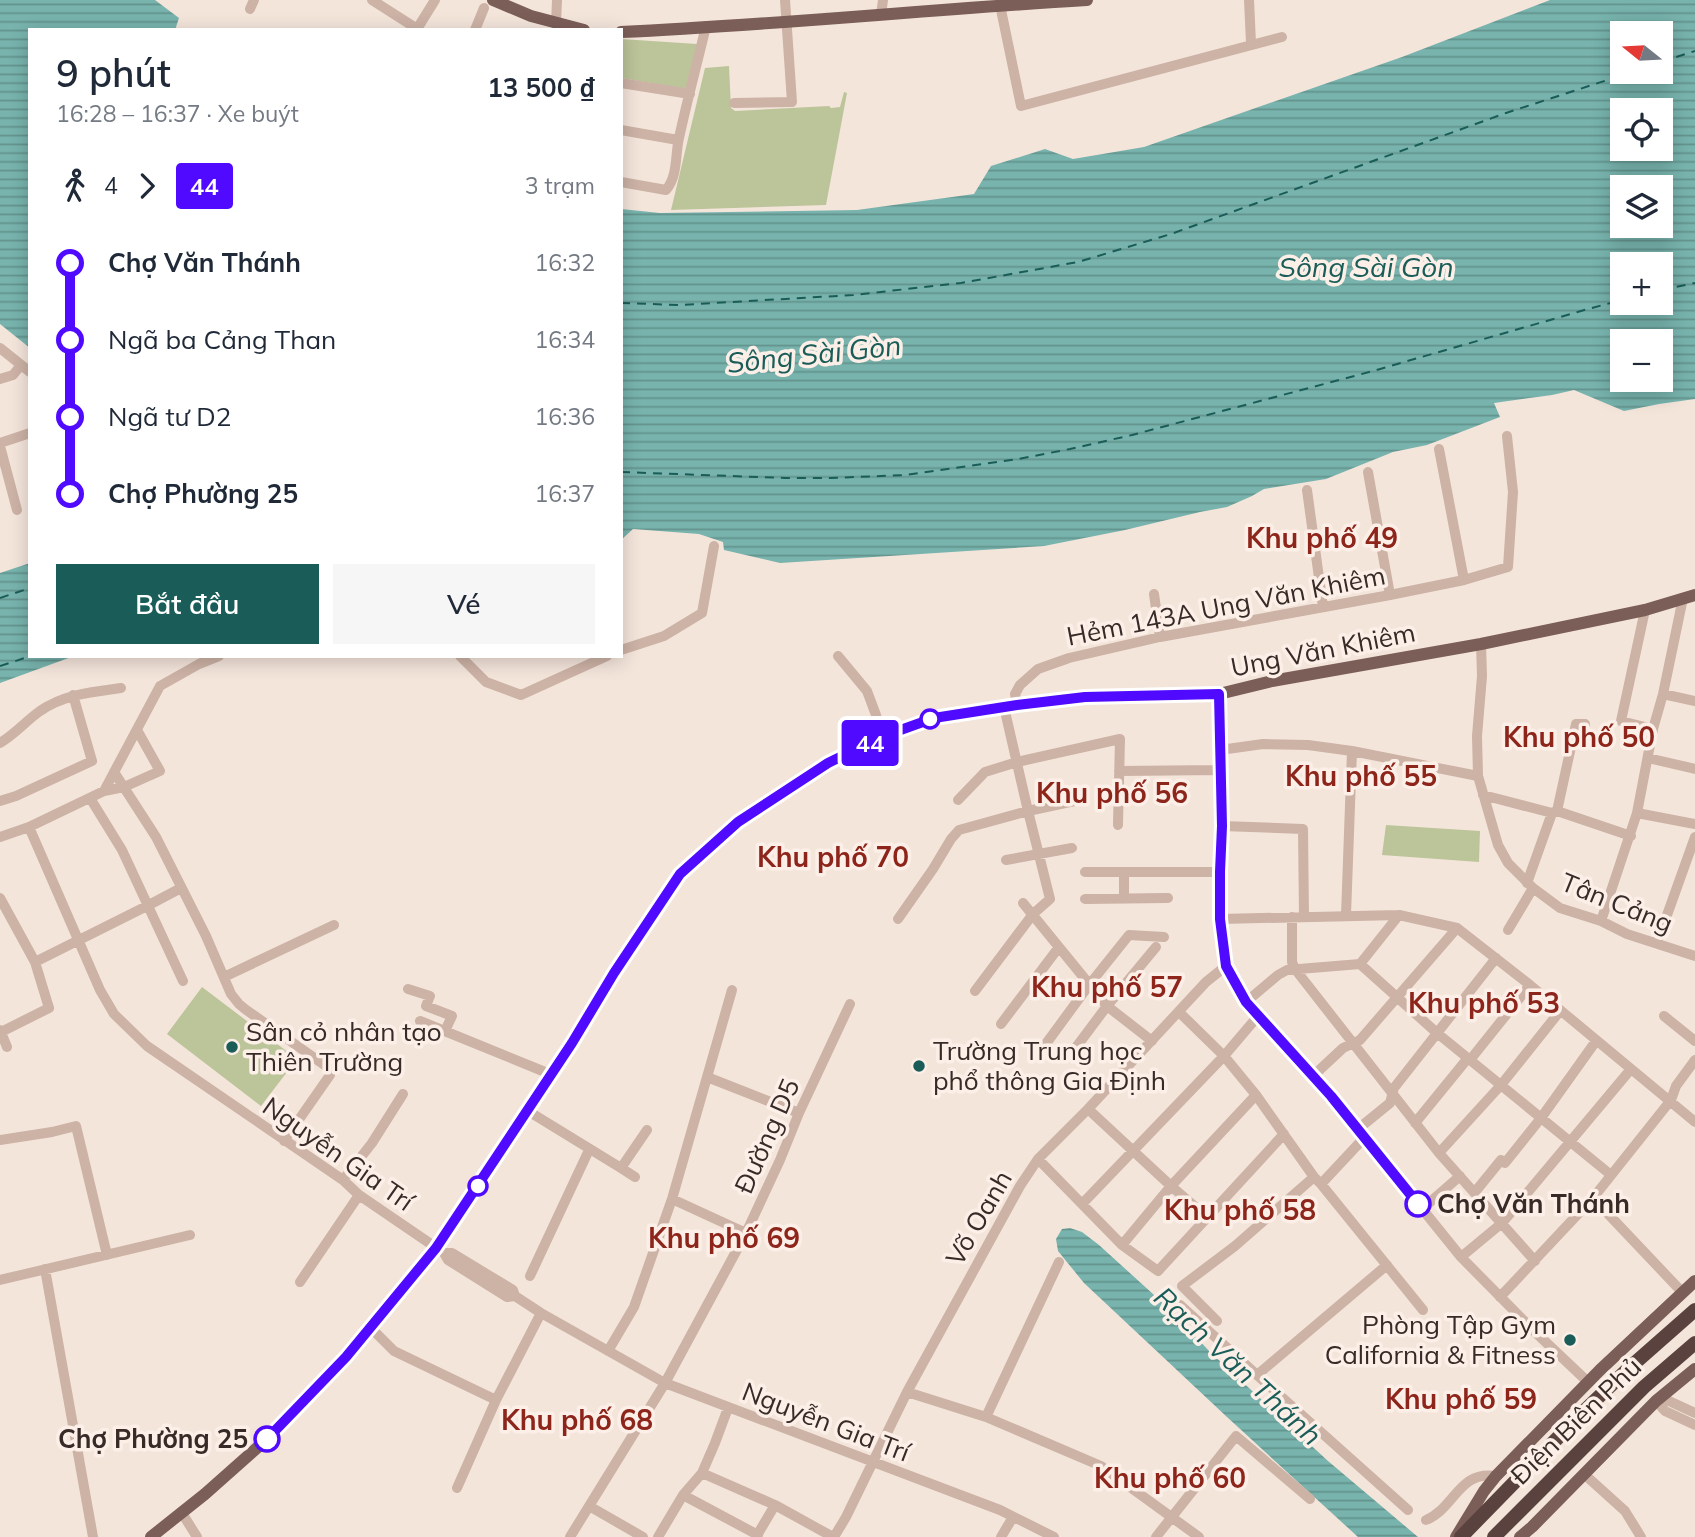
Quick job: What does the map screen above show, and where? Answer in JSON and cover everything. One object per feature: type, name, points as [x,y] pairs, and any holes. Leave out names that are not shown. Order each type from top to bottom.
[{"type":"highway","name":"Điện Biên Phủ","points":[[1461,1537],[1582,1413],[1695,1310]]},
{"type":"highway","name":"Điện Biên Phủ","points":[[1494,1537],[1644,1387],[1695,1343]]},
{"type":"highway","points":[[1628,1369],[1626,1384],[1635,1388],[1644,1387]]},
{"type":"highway","points":[[1582,1413],[1591,1411],[1599,1415],[1602,1423],[1599,1431]]},
{"type":"main road","points":[[623,32],[1087,0]]},
{"type":"main road","points":[[489,4],[575,28]]},
{"type":"main road","name":"Ung Văn Khiêm","points":[[151,1537],[267,1439],[346,1357],[440,1251],[614,973],[680,874],[738,822],[828,763],[881,737],[934,718],[1085,697],[1219,694],[1272,681],[1482,644],[1645,610],[1689,597]]},
{"type":"main road","name":"Điện Biên Phủ","points":[[1456,1537],[1496,1476],[1588,1382],[1695,1281]]},
{"type":"main road","name":"Điện Biên Phủ","points":[[1520,1537],[1532,1528],[1656,1401],[1695,1369]]},
{"type":"street","points":[[372,0],[416,28]]},
{"type":"street","points":[[419,28],[435,0]]},
{"type":"street","points":[[556,24],[557,0]]},
{"type":"street","points":[[734,103],[792,102],[785,0]]},
{"type":"street","points":[[881,15],[883,0]]},
{"type":"street","points":[[1249,0],[1251,43]]},
{"type":"street","points":[[476,28],[489,4]]},
{"type":"street","points":[[1000,5],[1021,106],[1251,43],[1282,37]]},
{"type":"street","points":[[623,182],[666,190],[673,177],[678,140],[706,26]]},
{"type":"street","points":[[623,83],[690,94]]},
{"type":"street","points":[[623,130],[678,140]]},
{"type":"street","points":[[0,348],[28,371]]},
{"type":"street","points":[[0,379],[13,375],[20,365]]},
{"type":"street","points":[[17,510],[0,445],[28,434]]},
{"type":"street","name":"Hẻm 143A Ung Văn Khiêm","points":[[1011,706],[1020,685],[1038,668],[1069,658],[1160,637],[1464,580],[1508,567],[1513,492],[1507,436]]},
{"type":"street","points":[[1439,449],[1464,580]]},
{"type":"street","points":[[1368,472],[1390,595]]},
{"type":"street","points":[[1307,490],[1323,607]]},
{"type":"street","points":[[623,649],[664,636],[702,613],[714,547]]},
{"type":"street","points":[[1154,594],[1160,637]]},
{"type":"street","points":[[1601,921],[1631,836],[1653,729],[1689,597]]},
{"type":"street","points":[[1645,610],[1621,721],[1653,729]]},
{"type":"street","name":"Tân Cảng","points":[[1482,644],[1477,736],[1478,776],[1498,845],[1508,863],[1530,885],[1560,908],[1695,956]]},
{"type":"street","points":[[838,656],[867,691],[881,737]]},
{"type":"street","points":[[104,791],[160,687],[214,658]]},
{"type":"street","points":[[462,658],[486,682],[522,695],[603,658]]},
{"type":"street","points":[[0,743],[40,710],[73,695],[121,688]]},
{"type":"street","points":[[1219,694],[1222,826],[1220,919],[1226,966],[1246,1002],[1258,1017],[1313,1076],[1461,1257],[1588,1382]]},
{"type":"street","points":[[1663,694],[1695,701]]},
{"type":"street","points":[[0,802],[92,761],[73,695]]},
{"type":"street","points":[[975,991],[1033,914],[1050,899],[1017,762],[1011,706]]},
{"type":"street","points":[[1508,930],[1530,885],[1555,812],[1576,723],[1585,724]]},
{"type":"street","points":[[0,837],[29,827],[104,791],[124,787],[160,771],[137,730]]},
{"type":"street","points":[[958,800],[985,772],[1120,738],[1118,825]]},
{"type":"street","points":[[1220,750],[1263,744],[1308,745],[1478,776]]},
{"type":"street","points":[[1346,915],[1352,751]]},
{"type":"street","points":[[1648,758],[1695,769]]},
{"type":"street","points":[[1119,771],[1220,770]]},
{"type":"street","points":[[114,772],[156,838],[206,936],[231,994],[239,1004],[330,1069],[330,1075],[284,1141]]},
{"type":"street","points":[[1483,795],[1555,812],[1631,836]]},
{"type":"street","points":[[89,798],[122,850],[183,981]]},
{"type":"street","points":[[898,919],[955,833],[962,828],[1079,800]]},
{"type":"street","points":[[1637,813],[1695,824]]},
{"type":"street","points":[[1222,826],[1303,829],[1304,916]]},
{"type":"street","name":"Nguyễn Gia Trí","points":[[29,827],[100,990],[114,1014],[146,1046],[343,1180],[359,1195],[440,1251],[448,1260],[508,1297],[515,1296],[665,1383],[1000,1510],[1054,1537]]},
{"type":"street","points":[[1657,943],[1695,837]]},
{"type":"street","points":[[1006,860],[1072,848]]},
{"type":"street","points":[[1085,872],[1220,872]]},
{"type":"street","points":[[1124,872],[1124,899]]},
{"type":"street","points":[[34,962],[180,888]]},
{"type":"street","points":[[0,898],[34,962],[49,1008],[1,1031],[7,1047]]},
{"type":"street","points":[[1085,899],[1168,898]]},
{"type":"street","points":[[1023,903],[1107,1006],[1152,1041]]},
{"type":"street","points":[[1360,964],[1399,915]]},
{"type":"street","points":[[1220,919],[1399,915],[1457,928],[1695,1122]]},
{"type":"street","points":[[1292,917],[1294,969],[1439,1153],[1535,1261]]},
{"type":"street","points":[[224,977],[334,925]]},
{"type":"street","points":[[1313,1076],[1343,1048],[1360,1040],[1457,928]]},
{"type":"street","points":[[1037,1056],[1129,935],[1164,937]]},
{"type":"street","points":[[1001,1024],[1059,947]]},
{"type":"street","points":[[1071,1054],[1156,947]]},
{"type":"street","points":[[1217,1321],[1182,1286],[1317,1181],[1390,1103],[1394,1088],[1496,958]]},
{"type":"street","points":[[1246,1002],[1287,970],[1360,964],[1437,1033],[1611,1175]]},
{"type":"street","name":"Võ Oanh","points":[[834,1537],[907,1392],[1020,1186],[1038,1159],[1206,982],[1226,966]]},
{"type":"street","points":[[1415,1123],[1530,985]]},
{"type":"street","points":[[408,989],[430,996],[426,1006],[452,1016],[446,1031]]},
{"type":"street","points":[[608,1351],[634,1307],[672,1199],[732,990]]},
{"type":"street","name":"Đường D5","points":[[570,1537],[665,1383],[746,1233],[850,1004]]},
{"type":"street","points":[[1439,1153],[1501,1086],[1560,1011]]},
{"type":"street","points":[[1179,1012],[1224,1056],[1317,1181],[1423,1310]]},
{"type":"street","points":[[1664,1016],[1695,1041]]},
{"type":"street","points":[[1082,1204],[1258,1017]]},
{"type":"street","points":[[420,1021],[550,1074]]},
{"type":"street","points":[[1475,1192],[1501,1160],[1505,1163],[1596,1041]]},
{"type":"street","points":[[1500,1297],[1593,1198],[1671,1100],[1676,1086],[1695,1060]]},
{"type":"street","points":[[1461,1257],[1502,1223],[1631,1069]]},
{"type":"street","points":[[707,1077],[799,1113]]},
{"type":"street","points":[[343,1180],[372,1143],[402,1094]]},
{"type":"street","points":[[1122,1245],[1171,1186],[1256,1096]]},
{"type":"street","points":[[1088,1109],[1207,1217]]},
{"type":"street","points":[[528,1111],[635,1177]]},
{"type":"street","points":[[0,1140],[76,1126],[107,1255]]},
{"type":"street","points":[[621,1168],[647,1130]]},
{"type":"street","points":[[1038,1159],[1122,1245],[1157,1271],[1284,1134]]},
{"type":"street","points":[[530,1276],[589,1150]]},
{"type":"street","points":[[1422,1209],[1460,1176]]},
{"type":"street","points":[[300,1282],[359,1195]]},
{"type":"street","points":[[1593,1198],[1682,1292]]},
{"type":"street","points":[[672,1199],[746,1233]]},
{"type":"street","points":[[0,1280],[190,1236]]},
{"type":"street","points":[[986,1417],[1059,1262]]},
{"type":"street","points":[[1257,1375],[1387,1265]]},
{"type":"street","points":[[45,1269],[93,1537]]},
{"type":"street","points":[[1180,1305],[1408,1510]]},
{"type":"street","points":[[457,1488],[496,1400],[541,1313]]},
{"type":"street","points":[[371,1328],[394,1351],[496,1400]]},
{"type":"street","points":[[907,1392],[986,1417],[1101,1466],[1199,1537]]},
{"type":"street","points":[[1656,1401],[1669,1401],[1695,1413]]},
{"type":"street","points":[[1656,1401],[1665,1411],[1695,1425]]},
{"type":"street","points":[[658,1537],[683,1495],[702,1473],[728,1408]]},
{"type":"street","points":[[1156,1537],[1236,1436],[1310,1499]]},
{"type":"street","points":[[702,1473],[775,1505],[834,1537]]},
{"type":"street","points":[[1584,1474],[1625,1511],[1641,1537]]},
{"type":"street","points":[[1426,1520],[1440,1512],[1467,1482],[1478,1476],[1496,1476]]},
{"type":"street","points":[[683,1495],[757,1536],[775,1505]]},
{"type":"street","points":[[589,1506],[643,1537]]},
{"type":"street","points":[[182,1513],[197,1537]]},
{"type":"street","points":[[1001,1537],[1013,1517]]},
{"type":"green space","points":[[623,39],[697,44],[686,89],[623,78]]},
{"type":"green space","points":[[729,66],[731,108],[735,111],[840,107],[844,92],[847,93],[826,205],[671,210],[705,68]]},
{"type":"green space","points":[[1386,825],[1480,831],[1479,862],[1382,855]]},
{"type":"green space","name":"Sân cỏ nhân tạo Thiên Trường","points":[[202,987],[297,1059],[261,1106],[167,1034]]},
{"type":"water","points":[[0,0],[155,0],[179,18],[176,28],[28,28],[28,346],[0,324]]},
{"type":"water","name":"Sông Sài Gòn","points":[[1550,0],[1695,0],[1695,399],[1624,411],[1574,390],[1494,403],[1500,417],[1427,445],[1393,452],[1326,479],[1264,489],[1227,507],[1044,546],[780,563],[724,550],[723,542],[699,534],[633,529],[623,538],[623,209],[660,213],[857,210],[974,194],[991,166],[1045,149],[1073,159],[1144,147],[1402,57]]},
{"type":"water","points":[[28,564],[28,658],[69,658],[0,683],[0,573]]},
{"type":"water","name":"Rạch Văn Thánh","points":[[1070,1228],[1082,1232],[1099,1245],[1328,1461],[1418,1537],[1358,1537],[1084,1283],[1058,1251],[1056,1239],[1062,1229]]},
{"type":"ferry route","points":[[1673,58],[1695,51]]},
{"type":"ferry route","points":[[623,303],[679,305],[853,295],[961,283],[1078,262],[1171,234],[1506,113],[1610,79]]},
{"type":"ferry route","points":[[1673,288],[1695,283]]},
{"type":"ferry route","points":[[623,472],[830,478],[905,475],[1018,459],[1132,435],[1373,371],[1610,303]]},
{"type":"ferry route","points":[[0,598],[28,589]]},
{"type":"ferry route","points":[[0,666],[28,657]]},
{"type":"bus line","name":"44","points":[[267,1439],[346,1357],[436,1248],[528,1111],[614,973],[680,874],[738,822],[828,763],[881,737],[934,718],[1085,697],[1219,694],[1222,826],[1220,919],[1226,966],[1246,1002],[1331,1096],[1418,1204]]},
{"type":"place","name":"Sân cỏ nhân tạo Thiên Trường","points":[[232,1047]]},
{"type":"place","name":"Trường Trung học phổ thông Gia Định","points":[[919,1066]]},
{"type":"place","name":"Chợ Văn Thánh","points":[[1418,1204]]},
{"type":"place","name":"Phòng Tập Gym California & Fitness","points":[[1570,1340]]},
{"type":"place","name":"Chợ Phường 25","points":[[267,1439]]},
{"type":"district","name":"Khu phố 49","points":[[1322,538]]},
{"type":"district","name":"Khu phố 50","points":[[1579,737]]},
{"type":"district","name":"Khu phố 55","points":[[1361,776]]},
{"type":"district","name":"Khu phố 56","points":[[1112,793]]},
{"type":"district","name":"Khu phố 70","points":[[833,857]]},
{"type":"district","name":"Khu phố 57","points":[[1107,987]]},
{"type":"district","name":"Khu phố 53","points":[[1484,1003]]},
{"type":"district","name":"Khu phố 58","points":[[1240,1210]]},
{"type":"district","name":"Khu phố 69","points":[[724,1238]]},
{"type":"district","name":"Khu phố 59","points":[[1461,1399]]},
{"type":"district","name":"Khu phố 68","points":[[577,1420]]},
{"type":"district","name":"Khu phố 60","points":[[1170,1478]]}]
